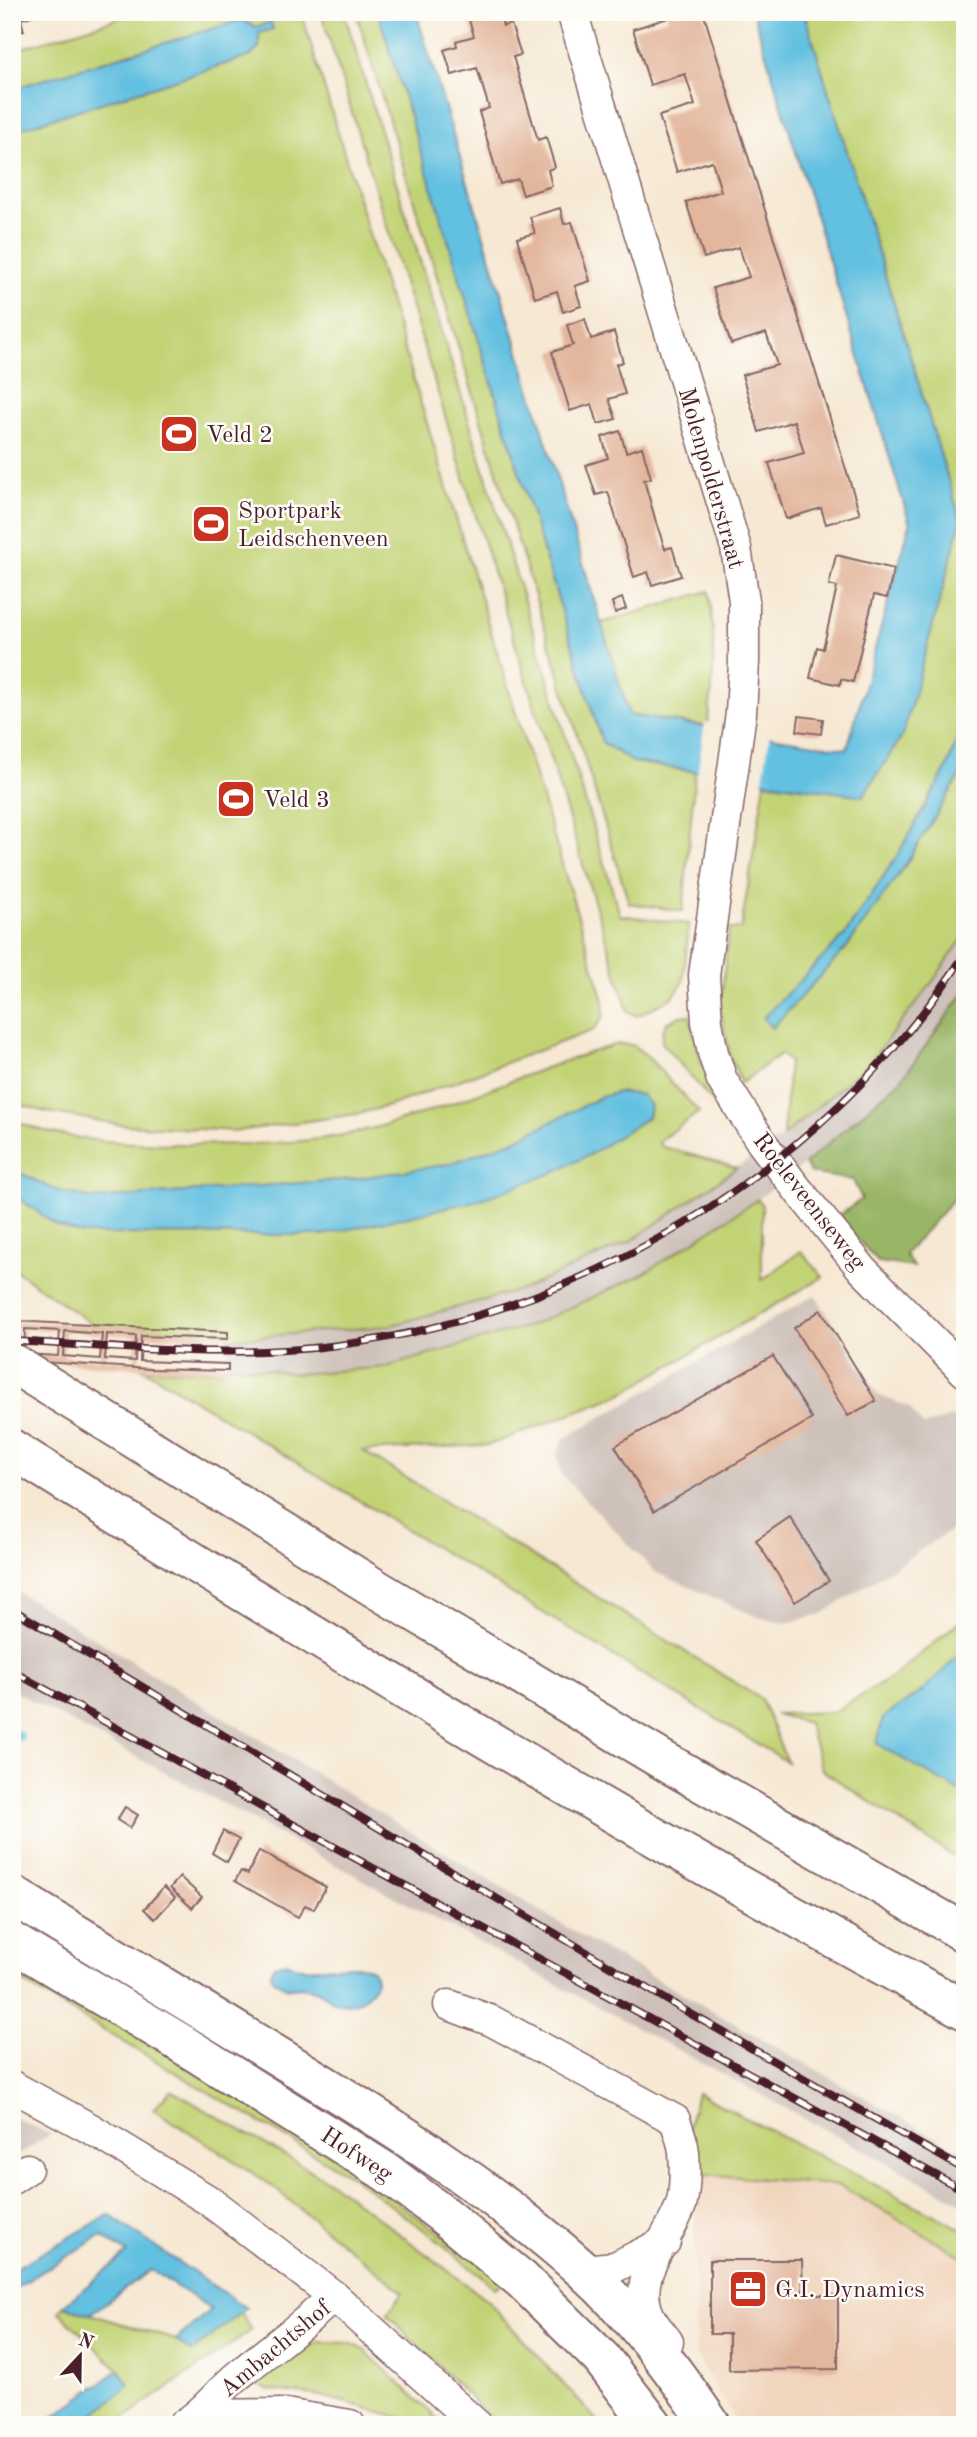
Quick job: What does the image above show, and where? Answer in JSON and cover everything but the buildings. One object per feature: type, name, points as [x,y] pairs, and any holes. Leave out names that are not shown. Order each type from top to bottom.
[{"type":"main road","points":[[12,1351],[61,1395]]},
{"type":"main road","points":[[12,1363],[378,1590],[624,1737],[965,1933]]},
{"type":"main road","points":[[12,1449],[482,1737],[739,1886],[965,2010]]},
{"type":"main road","name":"Hofweg","points":[[12,1895],[401,2132],[474,2182],[583,2270],[647,2337],[711,2425]]},
{"type":"main road","name":"Hofweg","points":[[12,1942],[375,2164],[442,2214],[522,2280],[601,2358],[653,2425]]},
{"type":"street","name":"Molenpolderstraat","points":[[572,12],[736,548],[744,601],[741,713],[704,975],[705,1000]]},
{"type":"street","name":"Roeleveenseweg","points":[[705,1000],[711,1042],[722,1080],[762,1143],[863,1270],[965,1372]]},
{"type":"street","points":[[449,2005],[492,2021],[675,2120],[684,2150],[682,2203],[665,2242],[646,2271],[645,2301],[649,2316],[690,2372],[689,2393]]},
{"type":"street","points":[[12,2086],[93,2130],[208,2200],[334,2296]]},
{"type":"street","points":[[583,2270],[615,2267],[665,2242]]},
{"type":"street","name":"Ambachtshof","points":[[191,2420],[234,2379],[303,2326],[334,2296],[477,2425]]},
{"type":"street","name":"Ambachtshof","points":[[191,2420],[285,2414],[350,2425]]},
{"type":"shaded area","points":[[965,935],[965,991],[902,1079],[805,1164],[643,1274],[535,1324],[386,1367],[296,1374],[228,1364],[228,1339],[388,1326],[430,1314],[631,1241],[783,1136],[869,1063],[931,984]]},
{"type":"shaded area","points":[[815,1295],[878,1395],[909,1407],[923,1426],[951,1417],[965,1426],[965,1521],[822,1614],[785,1623],[758,1617],[655,1572],[562,1475],[557,1456],[563,1439]]},
{"type":"shaded area","points":[[12,1588],[589,1941],[965,2154],[965,2205],[12,1690]]},
{"type":"shaded area","points":[[12,2117],[50,2134],[12,2159]]},
{"type":"shaded area","points":[[694,2173],[840,2186],[965,2258],[965,2425],[738,2425],[696,2356]]},
{"type":"green space","name":"Sportpark Leidschenveen","points":[[139,12],[301,12],[604,1001],[604,1016],[594,1030],[392,1105],[357,1114],[238,1131],[123,1125],[42,1111],[12,1102],[12,131],[251,56],[259,33],[273,28],[256,27],[241,20],[12,89],[12,51]]},
{"type":"green space","points":[[321,12],[344,12],[620,915],[689,924],[683,983],[672,998],[637,1016],[628,1011]]},
{"type":"green space","points":[[356,12],[378,12],[602,742],[633,762],[695,772],[683,911],[629,903]]},
{"type":"green space","points":[[804,12],[965,12],[965,716],[947,767],[897,856],[844,936],[764,1018],[772,1028],[906,864],[965,764],[965,935],[931,984],[869,1063],[783,1136],[789,1062],[781,1054],[741,1083],[730,1056],[720,1009],[729,929],[741,929],[765,782],[864,796],[961,521]]},
{"type":"green space","points":[[709,591],[713,658],[707,726],[629,715],[601,623]]},
{"type":"green space","points":[[965,991],[965,1186],[905,1254],[913,1267],[878,1262],[837,1217],[862,1199],[853,1180],[810,1173],[805,1164],[902,1079]]},
{"type":"green space","points":[[690,1015],[706,1075],[737,1130],[662,1043],[666,1023],[680,1016]]},
{"type":"green space","points":[[618,1044],[632,1045],[646,1055],[699,1112],[659,1141],[660,1146],[737,1168],[631,1241],[524,1289],[388,1326],[228,1339],[228,1333],[95,1326],[12,1268],[12,1193],[57,1226],[82,1234],[323,1235],[591,1154],[648,1117],[650,1105],[619,1092],[601,1097],[516,1140],[449,1164],[411,1171],[353,1179],[93,1199],[55,1190],[12,1169],[12,1120],[70,1137],[129,1143],[243,1144],[318,1139],[398,1121]]},
{"type":"green space","points":[[758,1199],[762,1206],[762,1280],[801,1251],[823,1277],[619,1395],[489,1445],[363,1451],[761,1699],[787,1762],[144,1369],[227,1371],[228,1364],[296,1374],[386,1367],[535,1324],[643,1274]]},
{"type":"green space","points":[[965,1617],[965,1649],[925,1689],[883,1718],[877,1744],[965,1794],[965,1864],[822,1770],[808,1723],[775,1714],[833,1712],[893,1677]]},
{"type":"green space","points":[[12,1962],[290,2125],[506,2281],[495,2288],[435,2238],[354,2178],[12,1976]]},
{"type":"green space","points":[[171,2090],[332,2183],[487,2300],[601,2425],[497,2425],[387,2314],[403,2292],[264,2180],[153,2109]]},
{"type":"green space","points":[[697,2093],[965,2231],[965,2258],[840,2186],[694,2173],[688,2128]]},
{"type":"green space","points":[[63,2306],[176,2340],[192,2352],[240,2312],[252,2330],[114,2425],[81,2425],[129,2385],[119,2370],[59,2312]]},
{"type":"green space","points":[[318,2342],[350,2343],[364,2350],[444,2425],[416,2425],[403,2418],[322,2396],[270,2390],[255,2384]]},
{"type":"water","points":[[378,12],[416,12],[629,715],[847,749],[910,524],[753,12],[804,12],[961,521],[903,735],[863,796],[633,762],[602,742]]},
{"type":"water","points":[[241,20],[256,27],[271,22],[273,29],[259,33],[259,47],[251,56],[12,131],[12,89]]},
{"type":"water","points":[[965,716],[965,764],[906,864],[847,947],[772,1028],[763,1018],[844,936],[897,856],[947,768]]},
{"type":"water","points":[[619,1092],[642,1095],[650,1106],[648,1117],[591,1154],[550,1174],[476,1201],[323,1235],[82,1234],[57,1226],[12,1193],[12,1169],[55,1190],[93,1199],[353,1179],[449,1164],[515,1140],[601,1097]]},
{"type":"water","points":[[965,1649],[965,1794],[877,1744],[883,1718],[925,1689]]},
{"type":"water","points":[[286,1962],[310,1969],[359,1966],[374,1971],[376,1980],[361,2000],[343,2003],[334,2001],[316,1990],[288,1988],[278,1983],[271,1977],[271,1970],[274,1966]]},
{"type":"water","points":[[109,2215],[246,2308],[192,2352],[176,2340],[211,2309],[151,2270],[90,2314],[63,2306],[127,2253],[101,2236],[12,2290],[12,2270]]},
{"type":"water","points":[[119,2370],[129,2386],[81,2425],[42,2425]]},
{"type":"pier","points":[[705,722],[770,733],[762,785],[697,776]]},
{"type":"waterway","points":[[12,1733],[19,1736]]},
{"type":"railway","points":[[12,1341],[200,1351],[275,1351],[410,1333],[505,1307],[596,1270],[683,1224],[765,1169],[840,1105],[907,1033],[965,954]]},
{"type":"railway","points":[[12,1609],[677,2006],[965,2170]]},
{"type":"railway","points":[[12,1671],[965,2191]]},
{"type":"place","name":"Veld 2","points":[[179,434]]},
{"type":"place","name":"Sportpark Leidschenveen","points":[[211,524]]},
{"type":"place","name":"Veld 3","points":[[236,799]]},
{"type":"place","name":"G.I. Dynamics","points":[[748,2289]]}]
